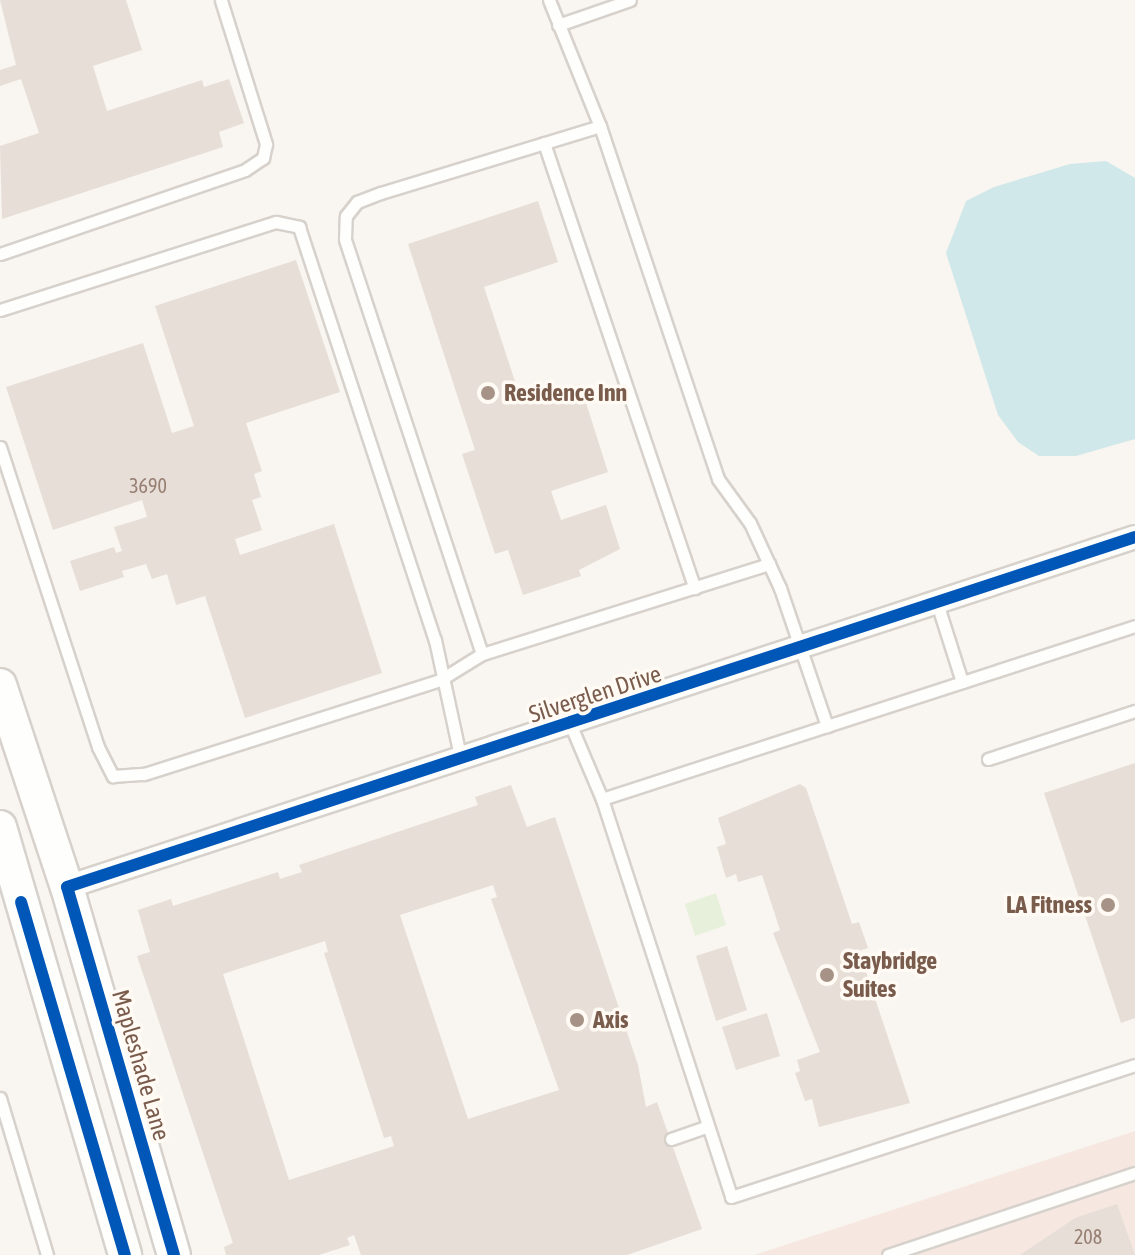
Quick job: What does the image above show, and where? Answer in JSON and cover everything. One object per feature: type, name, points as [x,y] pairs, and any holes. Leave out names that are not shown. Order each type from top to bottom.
[{"type":"main road","name":"Mapleshade Lane","points":[[0,685],[67,887],[174,1255]]},
{"type":"main road","points":[[0,827],[16,904],[125,1255]]},
{"type":"main road","points":[[16,904],[67,887]]},
{"type":"street","name":"Silverglen Drive","points":[[67,887],[571,726],[1135,537]]},
{"type":"lane","points":[[0,254],[245,170],[263,158],[266,144],[221,0]]},
{"type":"lane","points":[[549,0],[600,126],[718,479],[750,523],[769,564],[827,726]]},
{"type":"lane","points":[[558,25],[630,0]]},
{"type":"lane","points":[[482,654],[345,239],[346,216],[357,202],[381,193],[600,126]]},
{"type":"lane","points":[[544,143],[695,588]]},
{"type":"lane","points":[[0,310],[276,222],[299,227],[435,640],[440,680],[461,760]]},
{"type":"lane","points":[[0,447],[3,468],[98,747],[113,776],[144,774],[440,680],[482,654],[769,564]]},
{"type":"lane","points":[[937,603],[962,682]]},
{"type":"lane","points":[[602,799],[1135,626]]},
{"type":"lane","points":[[988,759],[1135,711]]},
{"type":"lane","points":[[571,726],[602,799],[731,1197],[1135,1065]]},
{"type":"lane","points":[[0,1098],[47,1255]]},
{"type":"lane","points":[[671,1139],[708,1126]]},
{"type":"lane","points":[[888,1255],[1135,1173]]},
{"type":"shaded area","points":[[1135,1131],[1135,1255],[754,1255]]},
{"type":"green space","points":[[716,893],[726,925],[695,936],[685,904]]},
{"type":"water","points":[[1106,161],[1135,178],[1135,439],[1076,456],[1039,456],[1018,442],[998,415],[946,253],[966,201],[994,187],[1070,164]]},
{"type":"building","points":[[0,0],[126,0],[142,50],[93,66],[107,111],[202,80],[204,87],[229,79],[244,123],[219,132],[223,147],[2,219],[0,146],[39,133],[21,79],[0,86],[0,70],[16,65]]},
{"type":"building","name":"Residence Inn","points":[[538,201],[558,262],[484,287],[522,403],[580,384],[608,472],[551,491],[561,520],[606,505],[620,549],[579,570],[581,576],[523,595],[508,550],[495,554],[462,454],[475,450],[408,244]]},
{"type":"building","points":[[296,260],[340,392],[246,423],[262,471],[254,474],[261,497],[252,500],[262,530],[235,539],[240,555],[334,524],[382,673],[245,718],[205,596],[176,605],[167,574],[152,579],[146,564],[122,571],[124,577],[80,591],[70,561],[114,547],[116,553],[122,551],[114,527],[147,517],[142,500],[53,530],[6,387],[143,343],[172,433],[194,426],[155,306]]},
{"type":"building","name":"LA Fitness","points":[[1135,763],[1135,1018],[1121,1023],[1044,793]]},
{"type":"building","name":"Staybridge Suites","points":[[800,784],[806,788],[852,924],[859,922],[868,948],[859,951],[910,1103],[819,1127],[812,1099],[805,1101],[795,1073],[800,1071],[797,1060],[820,1052],[773,933],[780,930],[762,875],[738,882],[736,874],[726,878],[717,847],[726,844],[718,818]]},
{"type":"building","name":"Axis","points":[[511,785],[527,827],[555,817],[638,1065],[646,1107],[657,1102],[702,1229],[627,1255],[361,1255],[354,1235],[347,1238],[350,1245],[319,1255],[226,1255],[224,1247],[233,1243],[137,956],[150,952],[138,910],[171,899],[173,906],[278,872],[280,879],[302,872],[299,865],[478,805],[475,797]],"holes":[[[493,885],[497,897],[491,899],[559,1090],[468,1119],[400,915]],[[325,941],[328,952],[324,953],[384,1138],[391,1136],[394,1146],[289,1180],[223,974]]]},
{"type":"building","points":[[727,946],[747,1010],[716,1021],[696,956]]},
{"type":"building","points":[[767,1013],[780,1056],[736,1070],[722,1027]]},
{"type":"building","points":[[1117,1204],[1135,1255],[1020,1255],[1075,1218]]},
{"type":"cycle path","points":[[174,1255],[67,887],[1135,537]]},
{"type":"cycle path","points":[[21,902],[125,1255]]},
{"type":"place","name":"Residence Inn","points":[[488,393]]},
{"type":"place","name":"LA Fitness","points":[[1108,905]]},
{"type":"place","name":"Staybridge Suites","points":[[827,975]]},
{"type":"place","name":"Axis","points":[[577,1020]]}]
